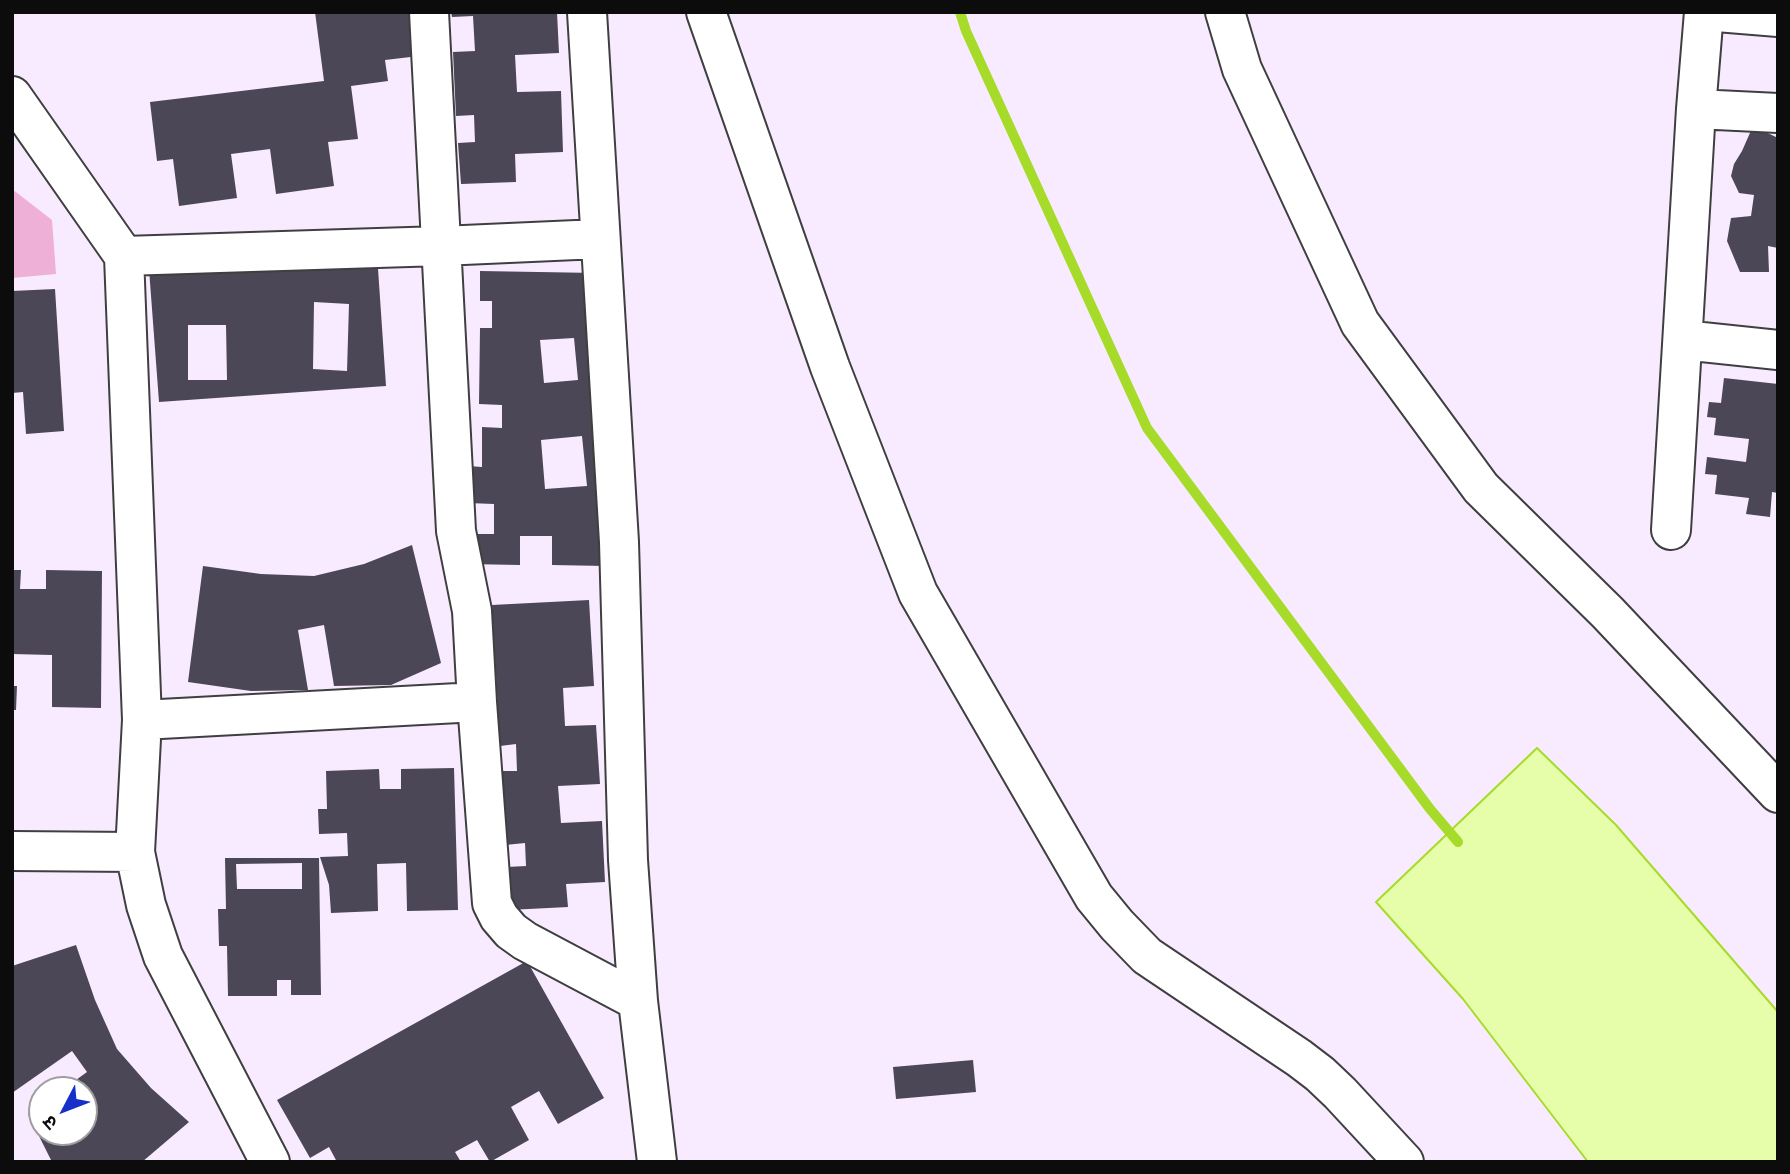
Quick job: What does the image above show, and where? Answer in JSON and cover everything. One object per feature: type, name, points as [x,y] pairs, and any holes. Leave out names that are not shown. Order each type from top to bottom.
[{"type":"street","points":[[429,12],[456,531],[472,611],[492,903],[511,931],[525,941],[638,1001]]},
{"type":"street","points":[[586,12],[620,542],[628,860],[638,1001],[657,1162]]},
{"type":"street","points":[[706,12],[830,368],[919,593],[1094,897],[1147,956],[1320,1074],[1404,1162]]},
{"type":"street","points":[[1225,12],[1242,69],[1360,323],[1481,488],[1608,613],[1778,793]]},
{"type":"street","points":[[1671,530],[1704,12]]},
{"type":"street","points":[[1717,12],[1778,18]]},
{"type":"street","points":[[12,96],[124,256],[142,720],[135,852],[146,905],[163,956],[270,1162]]},
{"type":"street","points":[[1696,109],[1778,113]]},
{"type":"street","points":[[124,256],[599,239]]},
{"type":"street","points":[[1683,340],[1778,350]]},
{"type":"street","points":[[142,720],[477,702]]},
{"type":"street","points":[[12,851],[135,852]]},
{"type":"shaded area","points":[[12,189],[52,220],[56,274],[12,278]]},
{"type":"shaded area","points":[[1537,748],[1616,825],[1778,1012],[1778,1162],[1588,1162],[1463,999],[1376,902]]},
{"type":"building","points":[[315,12],[413,12],[419,56],[385,60],[388,81],[351,86],[358,139],[328,142],[334,186],[276,194],[270,149],[231,154],[237,198],[179,206],[173,159],[157,161],[150,102],[324,81]]},
{"type":"building","points":[[451,12],[557,12],[559,53],[515,55],[517,92],[561,91],[563,152],[515,154],[516,182],[461,184],[458,143],[475,142],[474,115],[456,116],[453,52],[475,51],[473,16],[452,17]]},
{"type":"building","points":[[1753,126],[1778,138],[1778,248],[1768,246],[1769,272],[1740,272],[1727,241],[1731,218],[1751,216],[1754,195],[1739,193],[1731,176]]},
{"type":"building","points":[[377,254],[386,386],[159,402],[149,269]],"holes":[[[314,302],[349,304],[347,371],[313,369]],[[188,325],[226,325],[227,380],[188,380]]]},
{"type":"building","points":[[480,271],[597,273],[606,566],[552,565],[552,536],[520,536],[520,565],[467,564],[467,534],[494,534],[494,504],[468,503],[468,466],[482,467],[482,427],[502,428],[502,405],[479,404],[480,328],[492,328],[492,301],[480,301]],"holes":[[[574,338],[578,380],[544,383],[540,340]],[[582,436],[587,486],[545,489],[541,440]]]},
{"type":"building","points":[[55,289],[64,431],[26,434],[23,392],[12,393],[12,291]]},
{"type":"building","points":[[1724,378],[1778,384],[1778,493],[1772,492],[1770,517],[1746,514],[1749,498],[1715,494],[1717,475],[1705,474],[1707,457],[1746,462],[1749,439],[1714,435],[1716,418],[1707,417],[1709,402],[1721,403]]},
{"type":"building","points":[[412,545],[441,663],[391,685],[334,686],[324,625],[298,630],[308,690],[251,691],[188,682],[203,566],[261,574],[314,576],[364,564]]},
{"type":"building","points":[[12,570],[21,570],[20,589],[46,589],[46,570],[102,571],[101,708],[52,707],[52,655],[12,654]]},
{"type":"building","points":[[589,600],[594,686],[563,688],[565,726],[596,725],[600,784],[558,786],[561,823],[602,821],[605,882],[566,884],[568,907],[509,910],[507,867],[526,866],[525,843],[505,845],[501,771],[517,771],[516,744],[500,746],[492,605]]},
{"type":"building","points":[[12,686],[17,686],[16,710],[12,710]]},
{"type":"building","points":[[454,768],[458,910],[407,911],[406,863],[377,864],[378,911],[331,913],[329,885],[320,857],[348,856],[347,833],[319,834],[318,809],[327,809],[326,771],[379,769],[380,789],[401,789],[401,769]]},
{"type":"building","points":[[225,858],[319,858],[321,995],[291,995],[291,980],[277,980],[277,996],[228,996],[227,946],[219,946],[218,909],[226,909]],"holes":[[[302,863],[302,889],[237,889],[236,864]]]},
{"type":"building","points":[[76,945],[95,1000],[117,1049],[151,1088],[189,1122],[142,1162],[52,1162],[44,1146],[98,1146],[98,1076],[81,1076],[87,1072],[72,1051],[36,1076],[28,1076],[28,1082],[12,1093],[12,966]]},
{"type":"building","points":[[527,961],[604,1098],[558,1124],[539,1091],[511,1107],[529,1140],[490,1162],[477,1140],[455,1152],[461,1162],[337,1162],[329,1147],[310,1158],[277,1100]]},
{"type":"building","points":[[973,1060],[976,1092],[896,1099],[893,1067]]},
{"type":"waterway","points":[[960,12],[966,31],[1147,428],[1430,809],[1458,842]]}]
